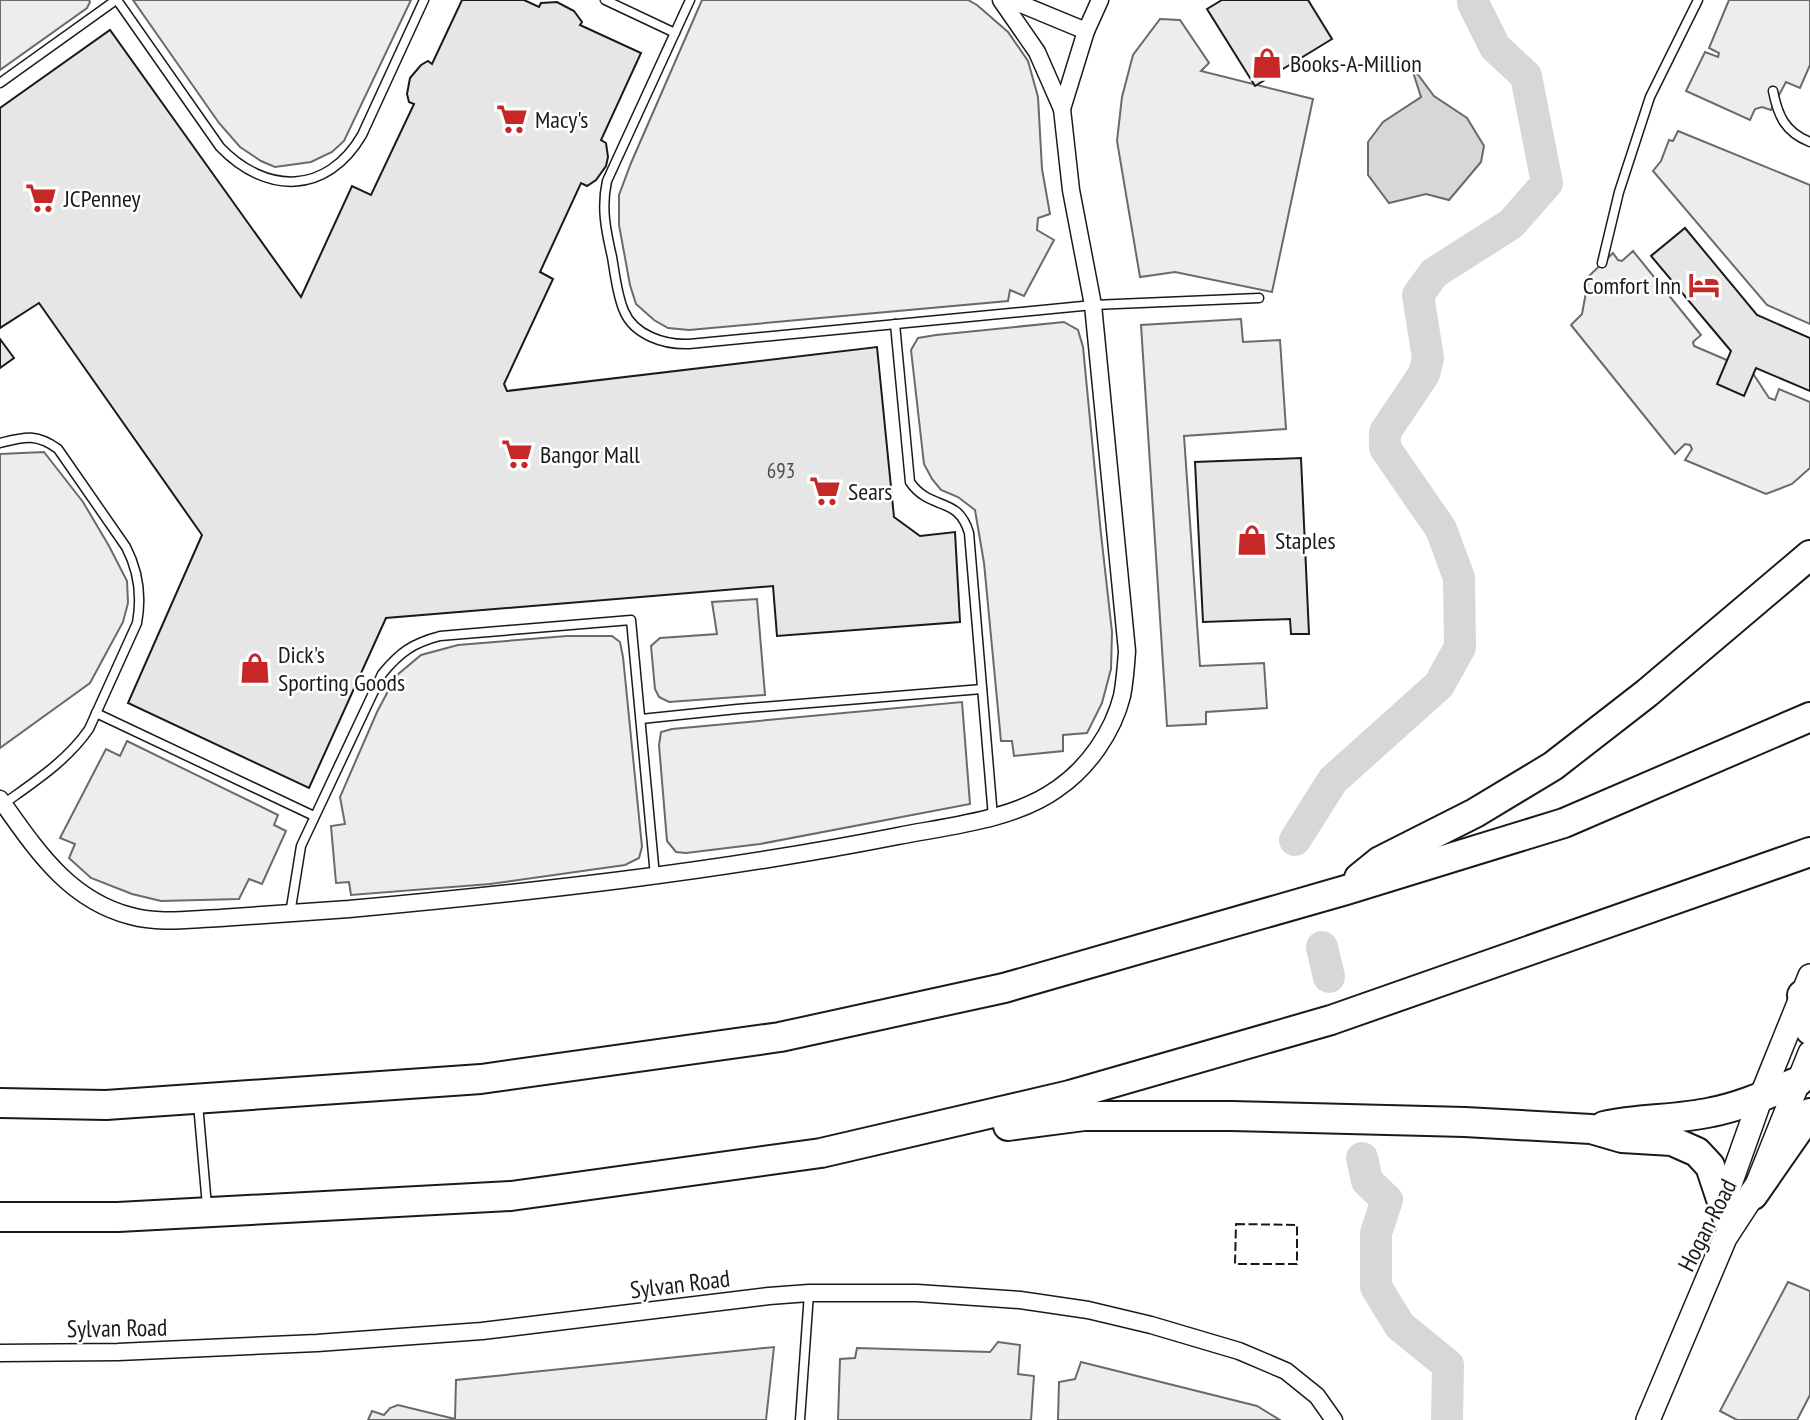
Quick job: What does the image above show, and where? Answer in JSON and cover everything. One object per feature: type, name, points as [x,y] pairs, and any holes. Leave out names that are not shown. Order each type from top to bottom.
[{"type":"highway","points":[[1346,890],[1380,861],[1475,813],[1553,766],[1647,693],[1810,555]]},
{"type":"highway","points":[[0,1103],[106,1105],[481,1079],[780,1037],[1004,988],[1346,890],[1564,823],[1810,717]]},
{"type":"highway","points":[[821,1153],[1070,1095],[1331,1020],[1810,852]]},
{"type":"highway","points":[[1806,985],[1807,1026],[1810,1030]]},
{"type":"highway","points":[[1591,1129],[1625,1121],[1709,1113],[1737,1107],[1799,1081]]},
{"type":"highway","points":[[1753,1195],[1810,1113]]},
{"type":"highway","points":[[0,1217],[118,1217],[511,1196],[1084,1116],[1244,1116],[1465,1122],[1591,1129],[1622,1138],[1672,1141],[1697,1152],[1710,1166],[1726,1227]]},
{"type":"main road","name":"Hogan Road","points":[[1648,1420],[1726,1227],[1729,1187],[1760,1097],[1806,985]]},
{"type":"main road","name":"Hogan Road","points":[[1726,1227],[1753,1195],[1810,1053]]},
{"type":"street","points":[[1,803],[50,866],[85,897],[111,910],[163,921],[290,914],[514,894],[797,856],[993,817],[1034,803],[1058,789],[1082,768],[1112,724],[1122,697],[1127,651],[1093,305],[1071,190],[1062,109],[1037,52],[1001,0]]},
{"type":"street","points":[[1011,0],[1086,31]]},
{"type":"street","points":[[1062,109],[1086,31],[1100,0]]},
{"type":"street","name":"Sylvan Road","points":[[0,1353],[118,1352],[317,1343],[482,1331],[809,1293],[917,1293],[1020,1300],[1088,1310],[1240,1351],[1286,1371],[1317,1396],[1334,1420]]},
{"type":"lane","points":[[0,83],[116,0],[220,147],[232,159],[258,175],[293,182],[321,176],[355,148],[424,0]]},
{"type":"lane","points":[[605,0],[675,33]]},
{"type":"lane","points":[[690,0],[607,181],[604,196],[605,224],[624,313],[643,333],[675,345],[1093,305],[1259,298]]},
{"type":"lane","points":[[1602,263],[1619,192],[1650,97],[1698,0]]},
{"type":"lane","points":[[1773,91],[1777,113],[1785,125],[1810,142]]},
{"type":"lane","points":[[895,324],[910,482],[925,498],[956,510],[963,517],[969,533],[993,817]]},
{"type":"lane","points":[[0,443],[27,436],[48,442],[58,449],[126,547],[134,561],[140,592],[137,623],[96,713],[78,744],[67,757],[1,803]]},
{"type":"lane","points":[[290,914],[301,846],[382,674],[412,645],[440,636],[631,620],[655,876]]},
{"type":"lane","points":[[641,719],[982,689]]},
{"type":"lane","points":[[96,713],[314,816]]},
{"type":"lane","points":[[197,1098],[208,1212]]},
{"type":"lane","points":[[800,1420],[809,1293]]},
{"type":"shaded area","points":[[0,0],[90,2],[87,8],[0,70]]},
{"type":"shaded area","points":[[133,0],[411,0],[344,141],[332,152],[311,162],[275,167],[240,147],[219,123]]},
{"type":"shaded area","points":[[702,0],[968,0],[1008,32],[1028,61],[1038,97],[1042,169],[1050,214],[1038,218],[1037,230],[1054,240],[1024,296],[1010,290],[1008,301],[689,330],[668,328],[636,304],[619,225],[619,195]]},
{"type":"shaded area","points":[[1729,0],[1810,0],[1810,65],[1800,88],[1786,82],[1771,110],[1762,107],[1755,109],[1750,120],[1686,91],[1705,52],[1718,57],[1719,53],[1709,48]]},
{"type":"shaded area","points":[[1160,19],[1180,20],[1209,63],[1201,71],[1313,99],[1272,292],[1175,272],[1140,277],[1117,141],[1122,97],[1133,55]]},
{"type":"shaded area","points":[[1413,72],[1416,72],[1434,96],[1467,118],[1484,146],[1481,162],[1449,200],[1426,194],[1389,203],[1368,175],[1368,142],[1383,122],[1421,97]]},
{"type":"shaded area","points":[[1678,131],[1810,185],[1810,324],[1767,305],[1653,171],[1661,161],[1669,140],[1673,141]]},
{"type":"shaded area","points":[[1633,251],[1701,335],[1693,342],[1694,346],[1754,375],[1769,398],[1775,400],[1779,389],[1810,402],[1810,468],[1792,484],[1766,494],[1685,460],[1692,449],[1690,445],[1685,444],[1675,454],[1571,325],[1582,314],[1589,276],[1613,253],[1622,261]]},
{"type":"shaded area","points":[[1241,319],[1243,342],[1280,340],[1286,429],[1184,436],[1200,666],[1264,663],[1267,708],[1206,712],[1206,724],[1167,726],[1141,325]]},
{"type":"shaded area","points":[[1064,322],[1078,330],[1083,347],[1112,632],[1111,669],[1102,703],[1087,733],[1063,735],[1063,751],[1014,756],[1012,741],[1001,741],[984,563],[975,510],[958,497],[941,490],[924,464],[911,350],[918,338]]},
{"type":"shaded area","points":[[44,452],[83,502],[109,546],[127,581],[128,603],[123,622],[90,683],[0,748],[0,454]]},
{"type":"shaded area","points":[[757,599],[765,695],[669,702],[659,697],[655,689],[651,646],[660,638],[717,634],[712,602]]},
{"type":"shaded area","points":[[567,636],[612,636],[620,642],[642,847],[639,858],[625,865],[490,884],[351,895],[349,882],[336,883],[331,826],[345,824],[340,797],[377,712],[396,676],[421,655],[458,645]]},
{"type":"shaded area","points":[[962,702],[970,804],[760,844],[686,853],[676,852],[667,841],[659,745],[661,732]]},
{"type":"shaded area","points":[[127,741],[278,815],[274,825],[286,831],[262,884],[249,879],[239,899],[161,901],[132,894],[91,878],[69,858],[75,844],[60,838],[106,749],[120,756]]},
{"type":"shaded area","points":[[1788,1282],[1810,1291],[1810,1395],[1797,1420],[1737,1420],[1720,1411]]},
{"type":"shaded area","points":[[998,1342],[1020,1345],[1018,1374],[1034,1376],[1031,1420],[838,1420],[840,1359],[855,1358],[857,1348],[990,1352]]},
{"type":"shaded area","points":[[774,1347],[766,1420],[368,1420],[372,1411],[384,1415],[390,1408],[398,1405],[455,1419],[456,1380]]},
{"type":"shaded area","points":[[1081,1362],[1257,1406],[1280,1420],[1058,1420],[1059,1382],[1075,1379]]},
{"type":"building","name":"Bangor Mall","points":[[462,0],[524,0],[539,7],[541,3],[557,2],[574,11],[582,22],[580,25],[641,53],[601,140],[606,143],[606,166],[596,180],[587,186],[581,183],[540,272],[553,279],[504,384],[507,391],[877,347],[894,517],[920,536],[955,532],[960,622],[777,636],[773,586],[386,618],[309,788],[128,703],[202,535],[39,303],[0,328],[0,108],[110,30],[301,297],[352,186],[371,195],[414,104],[409,102],[407,94],[410,78],[421,65],[428,61],[432,64]]},
{"type":"building","name":"Books-A-Million","points":[[1222,0],[1308,0],[1332,39],[1255,86],[1207,9]]},
{"type":"building","name":"Comfort Inn","points":[[1685,228],[1757,315],[1810,338],[1810,391],[1756,368],[1744,396],[1717,384],[1731,351],[1651,256]]},
{"type":"building","points":[[0,339],[14,358],[0,368]]},
{"type":"building","name":"Staples","points":[[1301,458],[1309,634],[1291,634],[1290,619],[1203,622],[1195,462]]},
{"type":"waterway","points":[[1295,840],[1333,780],[1439,685],[1460,647],[1459,578],[1441,529],[1385,448],[1385,432],[1424,374],[1428,358],[1418,295],[1434,273],[1511,224],[1547,183],[1526,76],[1495,47],[1473,0]]},
{"type":"waterway","points":[[1322,947],[1329,977]]},
{"type":"waterway","points":[[1362,1158],[1367,1181],[1387,1200],[1376,1233],[1376,1287],[1400,1326],[1448,1365],[1447,1420]]},
{"type":"fence","points":[[1236,1224],[1297,1225],[1297,1264],[1235,1264],[1236,1224]]},
{"type":"place","name":"Books-A-Million","points":[[1267,63]]},
{"type":"place","name":"Macy's","points":[[512,119]]},
{"type":"place","name":"JCPenney","points":[[41,198]]},
{"type":"place","name":"Comfort Inn","points":[[1704,285]]},
{"type":"place","name":"Bangor Mall","points":[[517,454]]},
{"type":"place","name":"Sears","points":[[825,491]]},
{"type":"place","name":"Staples","points":[[1252,540]]},
{"type":"place","name":"Dick's Sporting Goods","points":[[255,668]]}]
